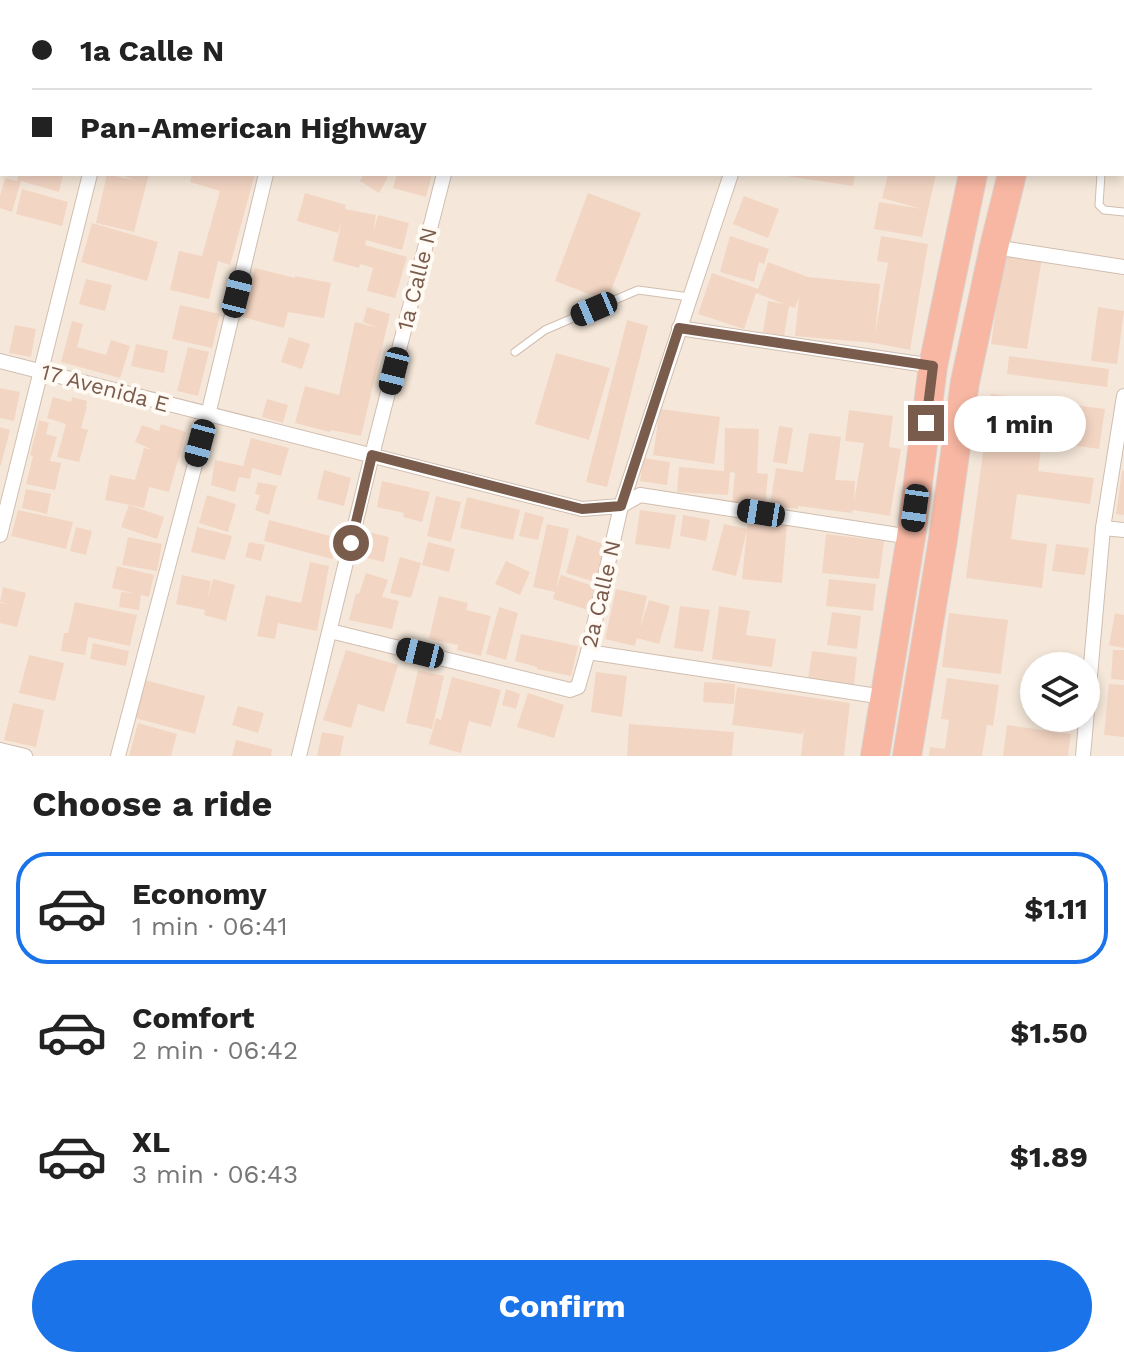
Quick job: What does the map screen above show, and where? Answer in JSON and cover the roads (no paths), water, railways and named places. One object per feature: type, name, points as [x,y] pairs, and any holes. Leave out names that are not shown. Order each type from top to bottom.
[{"type":"highway","points":[[875,756],[911,537],[933,366],[973,176]]},
{"type":"highway","points":[[987,176],[975,233],[984,243],[994,247]]},
{"type":"highway","points":[[907,756],[965,382],[1012,176]]},
{"type":"street","points":[[0,535],[90,176]]},
{"type":"street","points":[[118,756],[208,415],[266,176]]},
{"type":"street","name":"1a Calle N","points":[[299,756],[443,176]]},
{"type":"street","name":"2a Calle N","points":[[330,631],[570,690],[578,687],[621,506],[730,176]]},
{"type":"street","points":[[994,247],[1124,267]]},
{"type":"street","points":[[679,328],[933,366]]},
{"type":"street","name":"17 Avenida E","points":[[0,361],[582,509],[621,506],[640,495],[911,537]]},
{"type":"street","points":[[1083,756],[1103,528],[1124,396]]},
{"type":"street","points":[[1103,528],[1124,530]]},
{"type":"street","points":[[588,652],[884,697]]},
{"type":"street","points":[[0,750],[25,756]]},
{"type":"lane","points":[[1101,176],[1099,205],[1104,210],[1124,212]]},
{"type":"lane","points":[[515,352],[545,330],[638,290],[690,297]]}]
